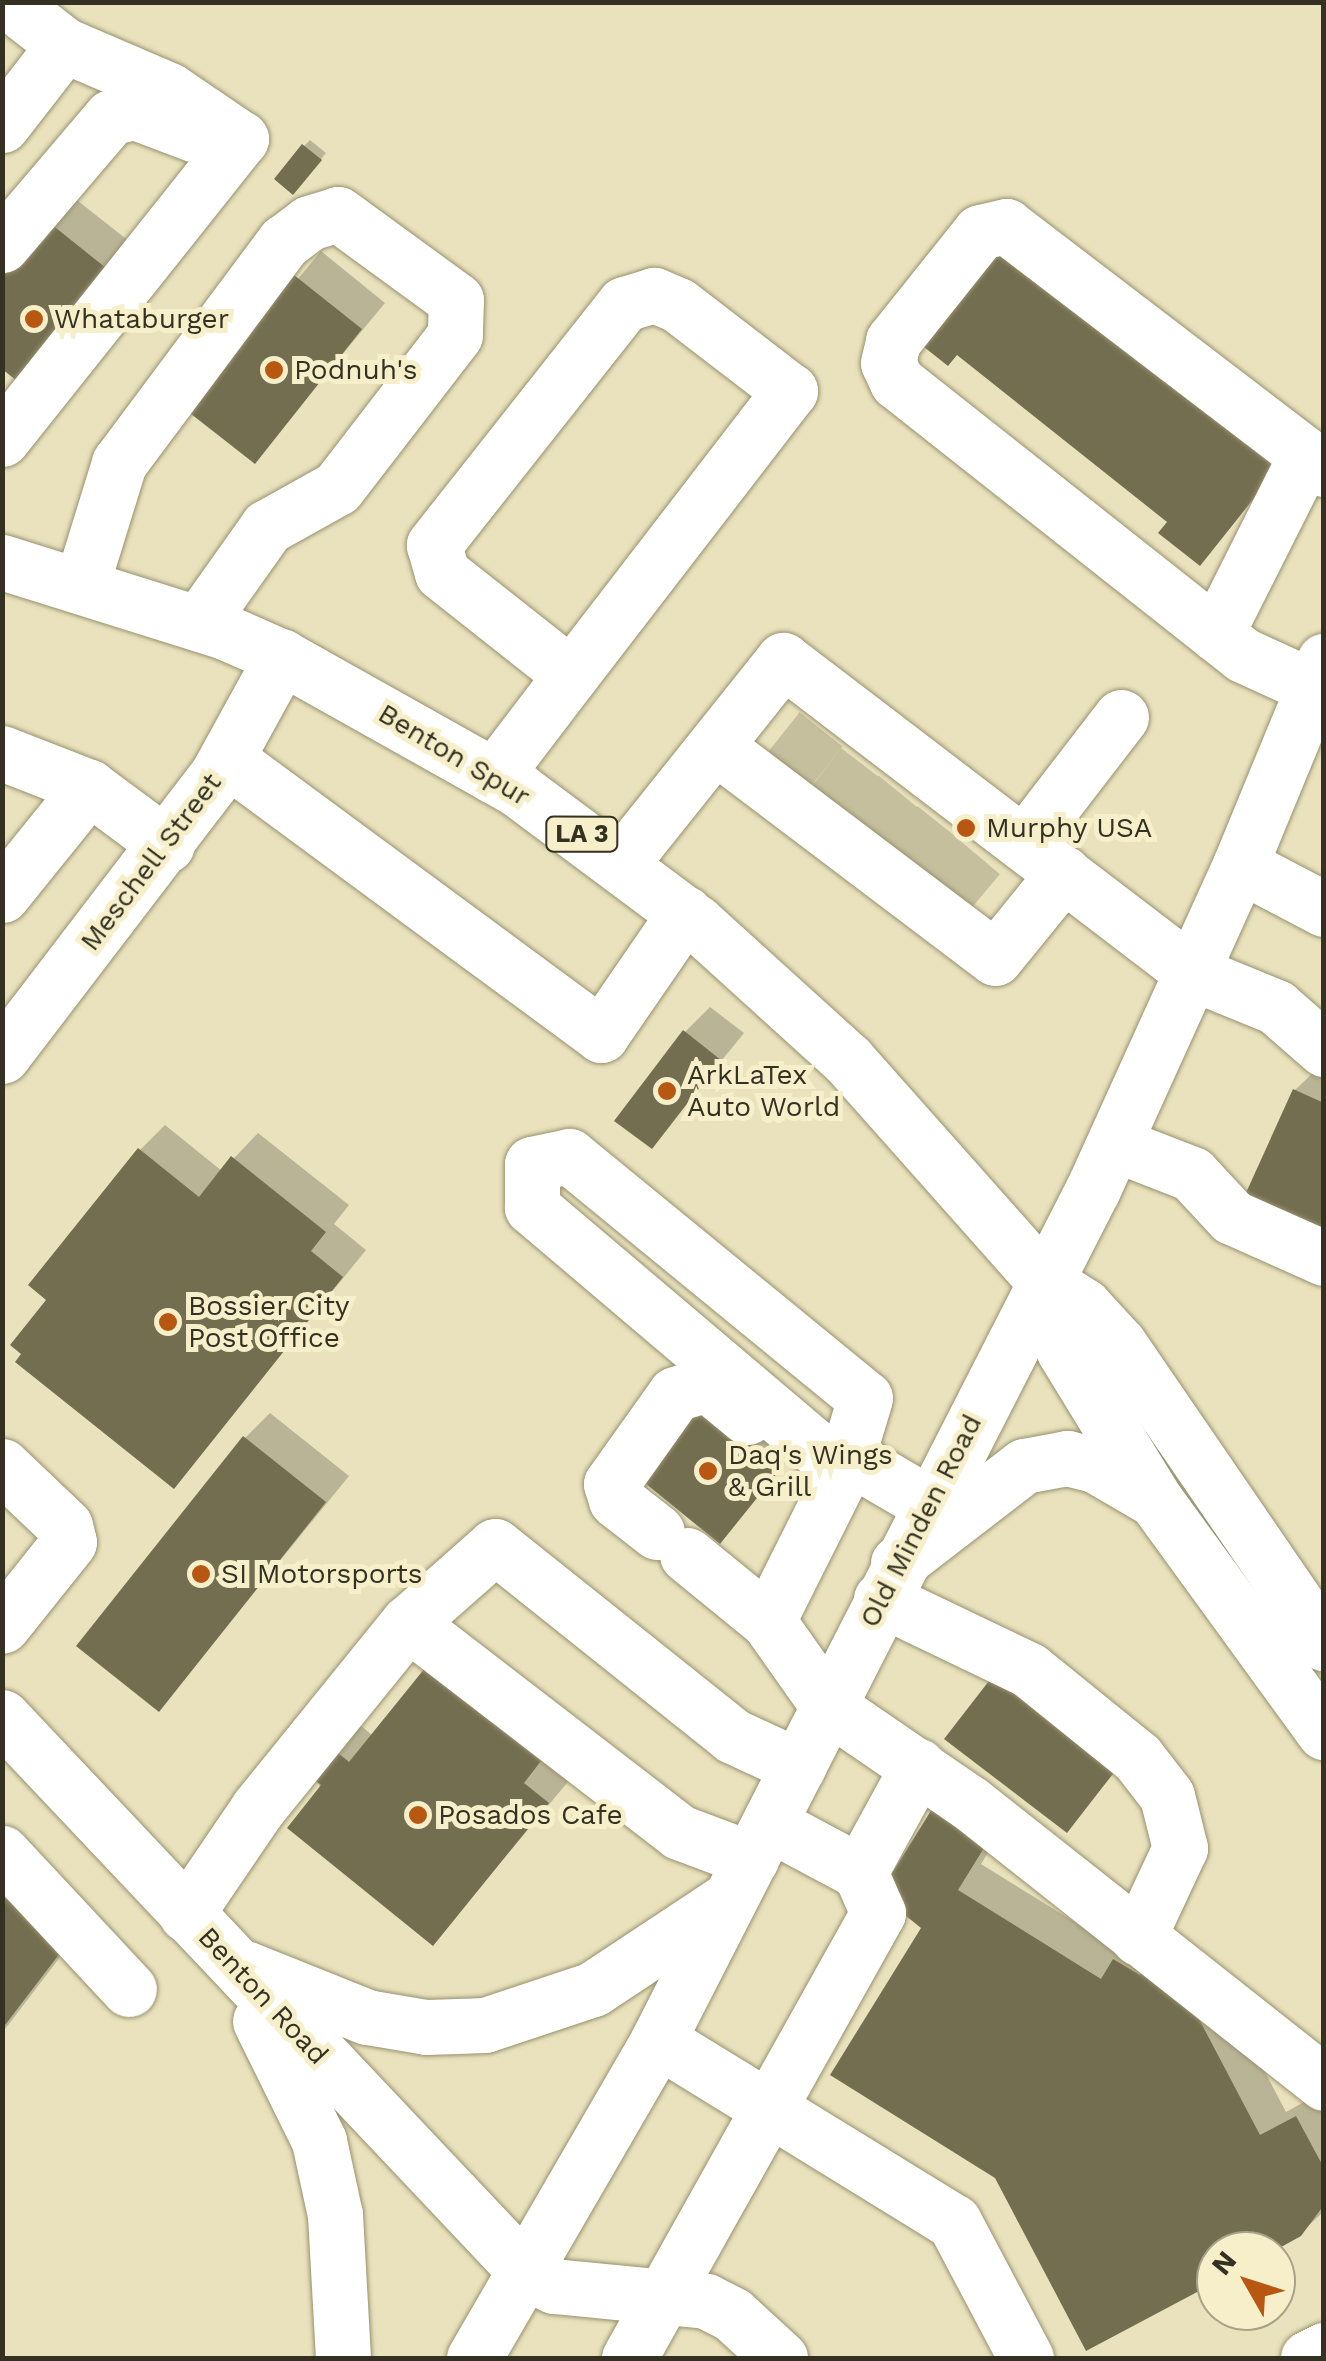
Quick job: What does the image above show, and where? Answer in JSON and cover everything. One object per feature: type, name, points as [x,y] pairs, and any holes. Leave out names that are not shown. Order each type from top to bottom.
[{"type":"main road","points":[[2,439],[242,139],[169,90],[87,56],[9,2]]},
{"type":"main road","points":[[2,125],[87,56]]},
{"type":"main road","points":[[2,198],[87,56]]},
{"type":"main road","points":[[2,244],[112,118],[135,112],[181,124],[227,157]]},
{"type":"main road","points":[[81,586],[119,463],[284,242],[309,223],[338,214],[456,300],[454,335],[337,488],[266,527],[198,623]]},
{"type":"main road","points":[[1216,634],[1314,464],[1006,226],[980,232],[893,341],[888,363],[897,382],[1216,634],[1243,655],[1318,674]]},
{"type":"main road","points":[[494,776],[571,676],[790,391],[678,305],[654,295],[624,304],[448,520],[434,545],[442,573],[571,676]]},
{"type":"main road","name":"Benton Spur","points":[[2,562],[198,623],[282,657],[494,776],[621,863],[685,912],[860,1071],[1043,1280]]},
{"type":"main road","name":"Meschell Street","points":[[2,1056],[167,845],[226,759],[282,657]]},
{"type":"main road","points":[[621,863],[783,660],[806,748],[922,830]]},
{"type":"main road","name":"Old Minden Road","points":[[474,2358],[658,2040],[1115,1144],[1240,865],[1318,674]]},
{"type":"main road","points":[[922,830],[1121,717]]},
{"type":"main road","points":[[714,746],[806,748],[922,830],[1193,972],[1276,1007],[1324,1049]]},
{"type":"main road","points":[[2,753],[89,787],[167,845]]},
{"type":"main road","points":[[226,759],[601,1035],[685,912]]},
{"type":"main road","points":[[2,895],[89,787]]},
{"type":"main road","points":[[1240,865],[1324,909]]},
{"type":"main road","points":[[1115,1144],[1192,1174],[1232,1217],[1324,1258]]},
{"type":"main road","points":[[768,1622],[842,1472],[866,1398],[569,1156],[532,1164],[532,1207],[696,1367],[842,1472],[930,1504]]},
{"type":"main road","points":[[1043,1280],[1064,1350],[1156,1501],[1324,1732]]},
{"type":"main road","points":[[1043,1280],[1084,1306],[1119,1344],[1324,1643]]},
{"type":"main road","points":[[696,1367],[612,1484],[616,1500],[768,1622],[828,1706],[918,1766],[1324,2083]]},
{"type":"main road","points":[[1138,1938],[1180,1848],[1168,1796],[1137,1757],[1029,1670],[890,1581],[1024,1466],[1067,1458],[1095,1465],[1156,1501]]},
{"type":"main road","points":[[2,1466],[65,1526],[69,1542],[2,1626]]},
{"type":"main road","points":[[186,1914],[258,1808],[408,1623],[494,1546],[733,1736],[798,1766]]},
{"type":"main road","points":[[408,1623],[679,1832],[750,1861],[860,1872]]},
{"type":"main road","name":"Benton Road","points":[[2,1717],[526,2273]]},
{"type":"main road","points":[[860,1872],[918,1766]]},
{"type":"main road","points":[[2,1853],[128,1988]]},
{"type":"main road","points":[[228,1961],[367,2016],[426,2027],[484,2025],[593,1989],[750,1861]]},
{"type":"main road","points":[[630,2358],[878,1913],[860,1872]]},
{"type":"main road","points":[[228,1961],[319,2141],[335,2215],[343,2358]]},
{"type":"main road","points":[[658,2040],[954,2222],[1026,2358]]},
{"type":"main road","points":[[526,2273],[554,2286],[706,2302],[733,2315],[780,2358]]},
{"type":"main road","points":[[1308,2358],[1324,2350]]},
{"type":"building","points":[[302,144],[322,160],[293,195],[274,179]]},
{"type":"building","name":"Whataburger","points":[[41,216],[106,268],[17,381],[2,369],[2,264]]},
{"type":"building","points":[[1009,239],[1286,458],[1200,566],[1158,533],[1167,522],[957,355],[948,366],[924,347]]},
{"type":"building","name":"Podnuh's","points":[[294,275],[362,329],[255,464],[186,410]]},
{"type":"building","name":"ArkLaTex Auto World","points":[[683,1030],[721,1060],[652,1149],[614,1121]]},
{"type":"building","points":[[1293,1089],[1324,1103],[1324,1229],[1245,1195]]},
{"type":"building","name":"Bossier City Post Office","points":[[138,1148],[199,1197],[231,1156],[326,1232],[311,1251],[343,1277],[174,1489],[15,1362],[21,1354],[10,1345],[46,1300],[28,1285]]},
{"type":"building","name":"Daq's Wings & Grill","points":[[695,1399],[781,1468],[720,1544],[635,1475]]},
{"type":"building","name":"SI Motorsports","points":[[243,1436],[326,1502],[159,1712],[76,1646]]},
{"type":"building","name":"Posados Cafe","points":[[425,1668],[541,1761],[524,1783],[549,1803],[433,1946],[287,1828],[321,1785],[308,1775],[331,1747],[349,1762]]},
{"type":"building","points":[[992,1677],[1115,1771],[1067,1833],[944,1739]]},
{"type":"building","points":[[937,1801],[992,1835],[958,1890],[1101,1979],[1113,1959],[1140,1975],[1148,1962],[1179,1981],[1260,2135],[1296,2116],[1324,2168],[1324,2205],[1301,2236],[1296,2239],[1296,2231],[1196,2231],[1196,2293],[1086,2351],[995,2178],[830,2075],[921,1928],[879,1894]]},
{"type":"building","points":[[2,1896],[67,1944],[2,2029]]},
{"type":"tunnel","points":[[790,768],[821,729]]},
{"type":"tunnel","points":[[833,803],[863,764]]},
{"type":"tunnel","points":[[868,831],[900,792]]},
{"type":"tunnel","points":[[908,862],[939,823]]},
{"type":"tunnel","points":[[946,895],[979,856]]},
{"type":"place","name":"Whataburger","points":[[34,319]]},
{"type":"place","name":"Podnuh's","points":[[274,370]]},
{"type":"place","name":"Murphy USA","points":[[966,828]]},
{"type":"place","name":"ArkLaTex Auto World","points":[[667,1091]]},
{"type":"place","name":"Bossier City Post Office","points":[[168,1322]]},
{"type":"place","name":"Daq's Wings & Grill","points":[[708,1471]]},
{"type":"place","name":"SI Motorsports","points":[[201,1574]]},
{"type":"place","name":"Posados Cafe","points":[[418,1815]]}]
